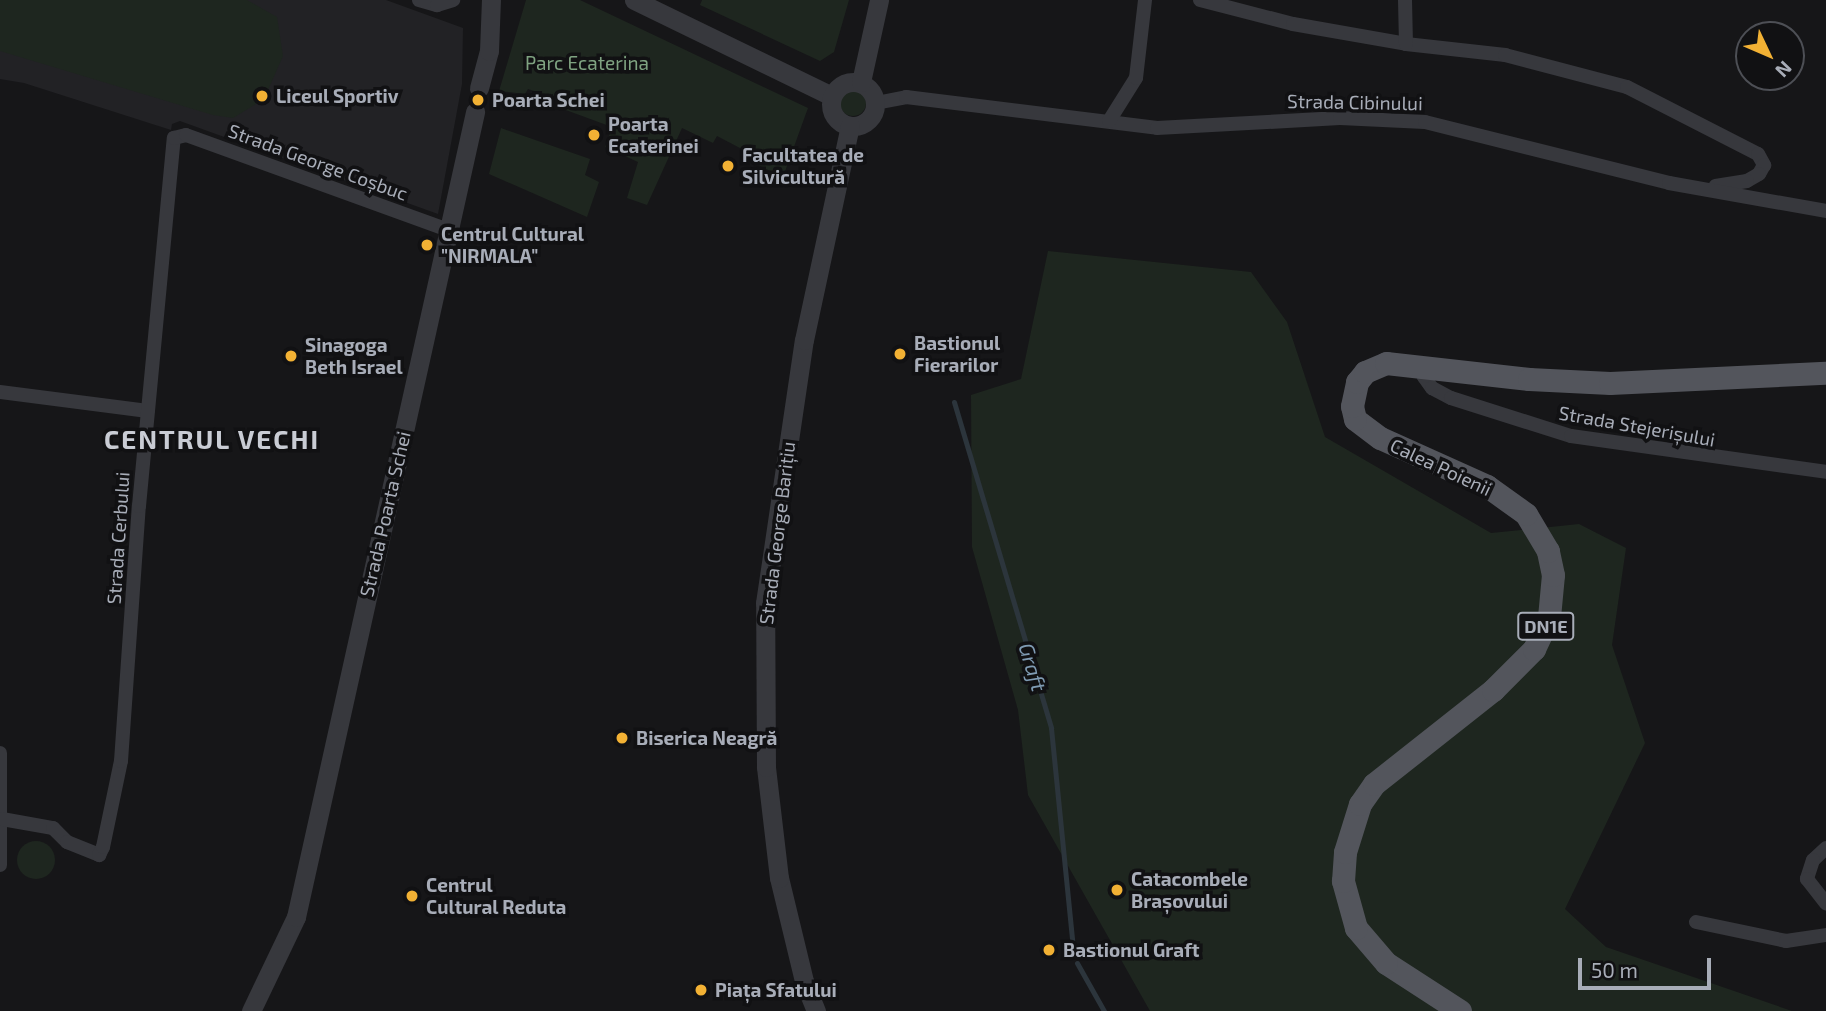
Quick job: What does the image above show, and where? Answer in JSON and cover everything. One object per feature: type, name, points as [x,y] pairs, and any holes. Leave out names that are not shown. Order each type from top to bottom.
[{"type":"main road","name":"Calea Poienii","points":[[1460,1011],[1386,963],[1356,928],[1343,881],[1345,852],[1360,804],[1374,784],[1493,690],[1534,649],[1549,617],[1553,575],[1538,532],[1516,507],[1487,486],[1380,438],[1356,419],[1353,396],[1365,372],[1386,363],[1423,365],[1529,379],[1610,383],[1826,373]]},
{"type":"street","points":[[419,0],[437,5],[453,0]]},
{"type":"street","points":[[480,88],[489,51],[491,0]]},
{"type":"street","points":[[634,0],[832,96]]},
{"type":"street","points":[[860,82],[879,0]]},
{"type":"street","points":[[1109,121],[1136,78],[1146,0]]},
{"type":"street","points":[[1200,0],[1406,44],[1505,55],[1627,87],[1744,145],[1764,165],[1747,181],[1703,188]]},
{"type":"street","points":[[1405,0],[1406,44]]},
{"type":"street","points":[[847,82],[860,82],[872,90],[876,103],[866,122],[850,126],[835,117],[832,96],[847,82]]},
{"type":"street","name":"Strada Cibinului","points":[[876,103],[906,97],[1157,128],[1340,118],[1424,122],[1629,174],[1826,211]]},
{"type":"street","name":"Strada Poarta Schei","points":[[251,1011],[296,917],[475,112]]},
{"type":"street","name":"Strada George Barițiu","points":[[816,1011],[794,943],[779,878],[766,766],[765,603],[804,340],[850,126]]},
{"type":"street","name":"Strada George Coșbuc","points":[[174,138],[186,135],[449,230]]},
{"type":"street","name":"Strada Cerbului","points":[[2,819],[53,828],[67,842],[99,855],[121,761],[148,411],[174,138]]},
{"type":"street","name":"Strada Stejerișului","points":[[1423,365],[1432,388],[1451,398],[1570,436],[1826,472]]},
{"type":"street","points":[[0,392],[148,411]]},
{"type":"street","points":[[0,753],[0,865]]},
{"type":"street","points":[[1826,848],[1812,860],[1807,879],[1826,903]]},
{"type":"street","points":[[1696,922],[1786,941],[1826,935]]},
{"type":"shaded area","name":"Liceul Sportiv","points":[[0,0],[386,0],[463,28],[462,84],[438,214],[180,121],[172,124],[171,130],[24,83],[0,79]]},
{"type":"green space","points":[[0,0],[247,0],[277,17],[283,56],[264,99],[233,118],[213,115],[0,51]]},
{"type":"green space","name":"Parc Ecaterina","points":[[526,0],[580,0],[808,108],[783,177],[756,164],[759,158],[717,136],[713,143],[682,128],[647,205],[627,198],[638,162],[605,147],[612,127],[544,102],[546,95],[528,89],[525,94],[499,91]]},
{"type":"green space","points":[[702,0],[849,0],[834,52],[820,61],[700,5]]},
{"type":"green space","points":[[853,90],[862,94],[866,103],[862,112],[853,116],[844,112],[840,103],[844,94]]},
{"type":"green space","points":[[501,128],[590,159],[585,175],[599,182],[587,217],[489,174]]},
{"type":"green space","points":[[1048,251],[1251,272],[1287,322],[1325,437],[1491,533],[1579,524],[1626,548],[1612,645],[1645,743],[1565,909],[1606,947],[1792,1011],[1150,1011],[1028,795],[1018,710],[972,547],[971,395],[1021,379]]},
{"type":"green space","points":[[36,841],[49,847],[55,860],[49,873],[36,879],[23,873],[17,860],[23,847]]},
{"type":"waterway","name":"Graft","points":[[954,402],[1051,728],[1072,940]]},
{"type":"waterway","name":"Graft","points":[[1077,963],[1104,1011]]},
{"type":"place","name":"Liceul Sportiv","points":[[262,96]]},
{"type":"place","name":"Poarta Schei","points":[[478,100]]},
{"type":"place","name":"Poarta Ecaterinei","points":[[594,135]]},
{"type":"place","name":"Facultatea de Silvicultură","points":[[728,166]]},
{"type":"place","name":"Centrul Cultural \"NIRMALA\"","points":[[427,245]]},
{"type":"place","name":"Bastionul Fierarilor","points":[[900,354]]},
{"type":"place","name":"Sinagoga Beth Israel","points":[[291,356]]},
{"type":"place","name":"Biserica Neagră","points":[[622,738]]},
{"type":"place","name":"Catacombele Brașovului","points":[[1117,890]]},
{"type":"place","name":"Centrul Cultural Reduta","points":[[412,896]]},
{"type":"place","name":"Bastionul Graft","points":[[1049,950]]},
{"type":"place","name":"Piața Sfatului","points":[[701,990]]},
{"type":"district","name":"CENTRUL VECHI","points":[[212,439]]}]
